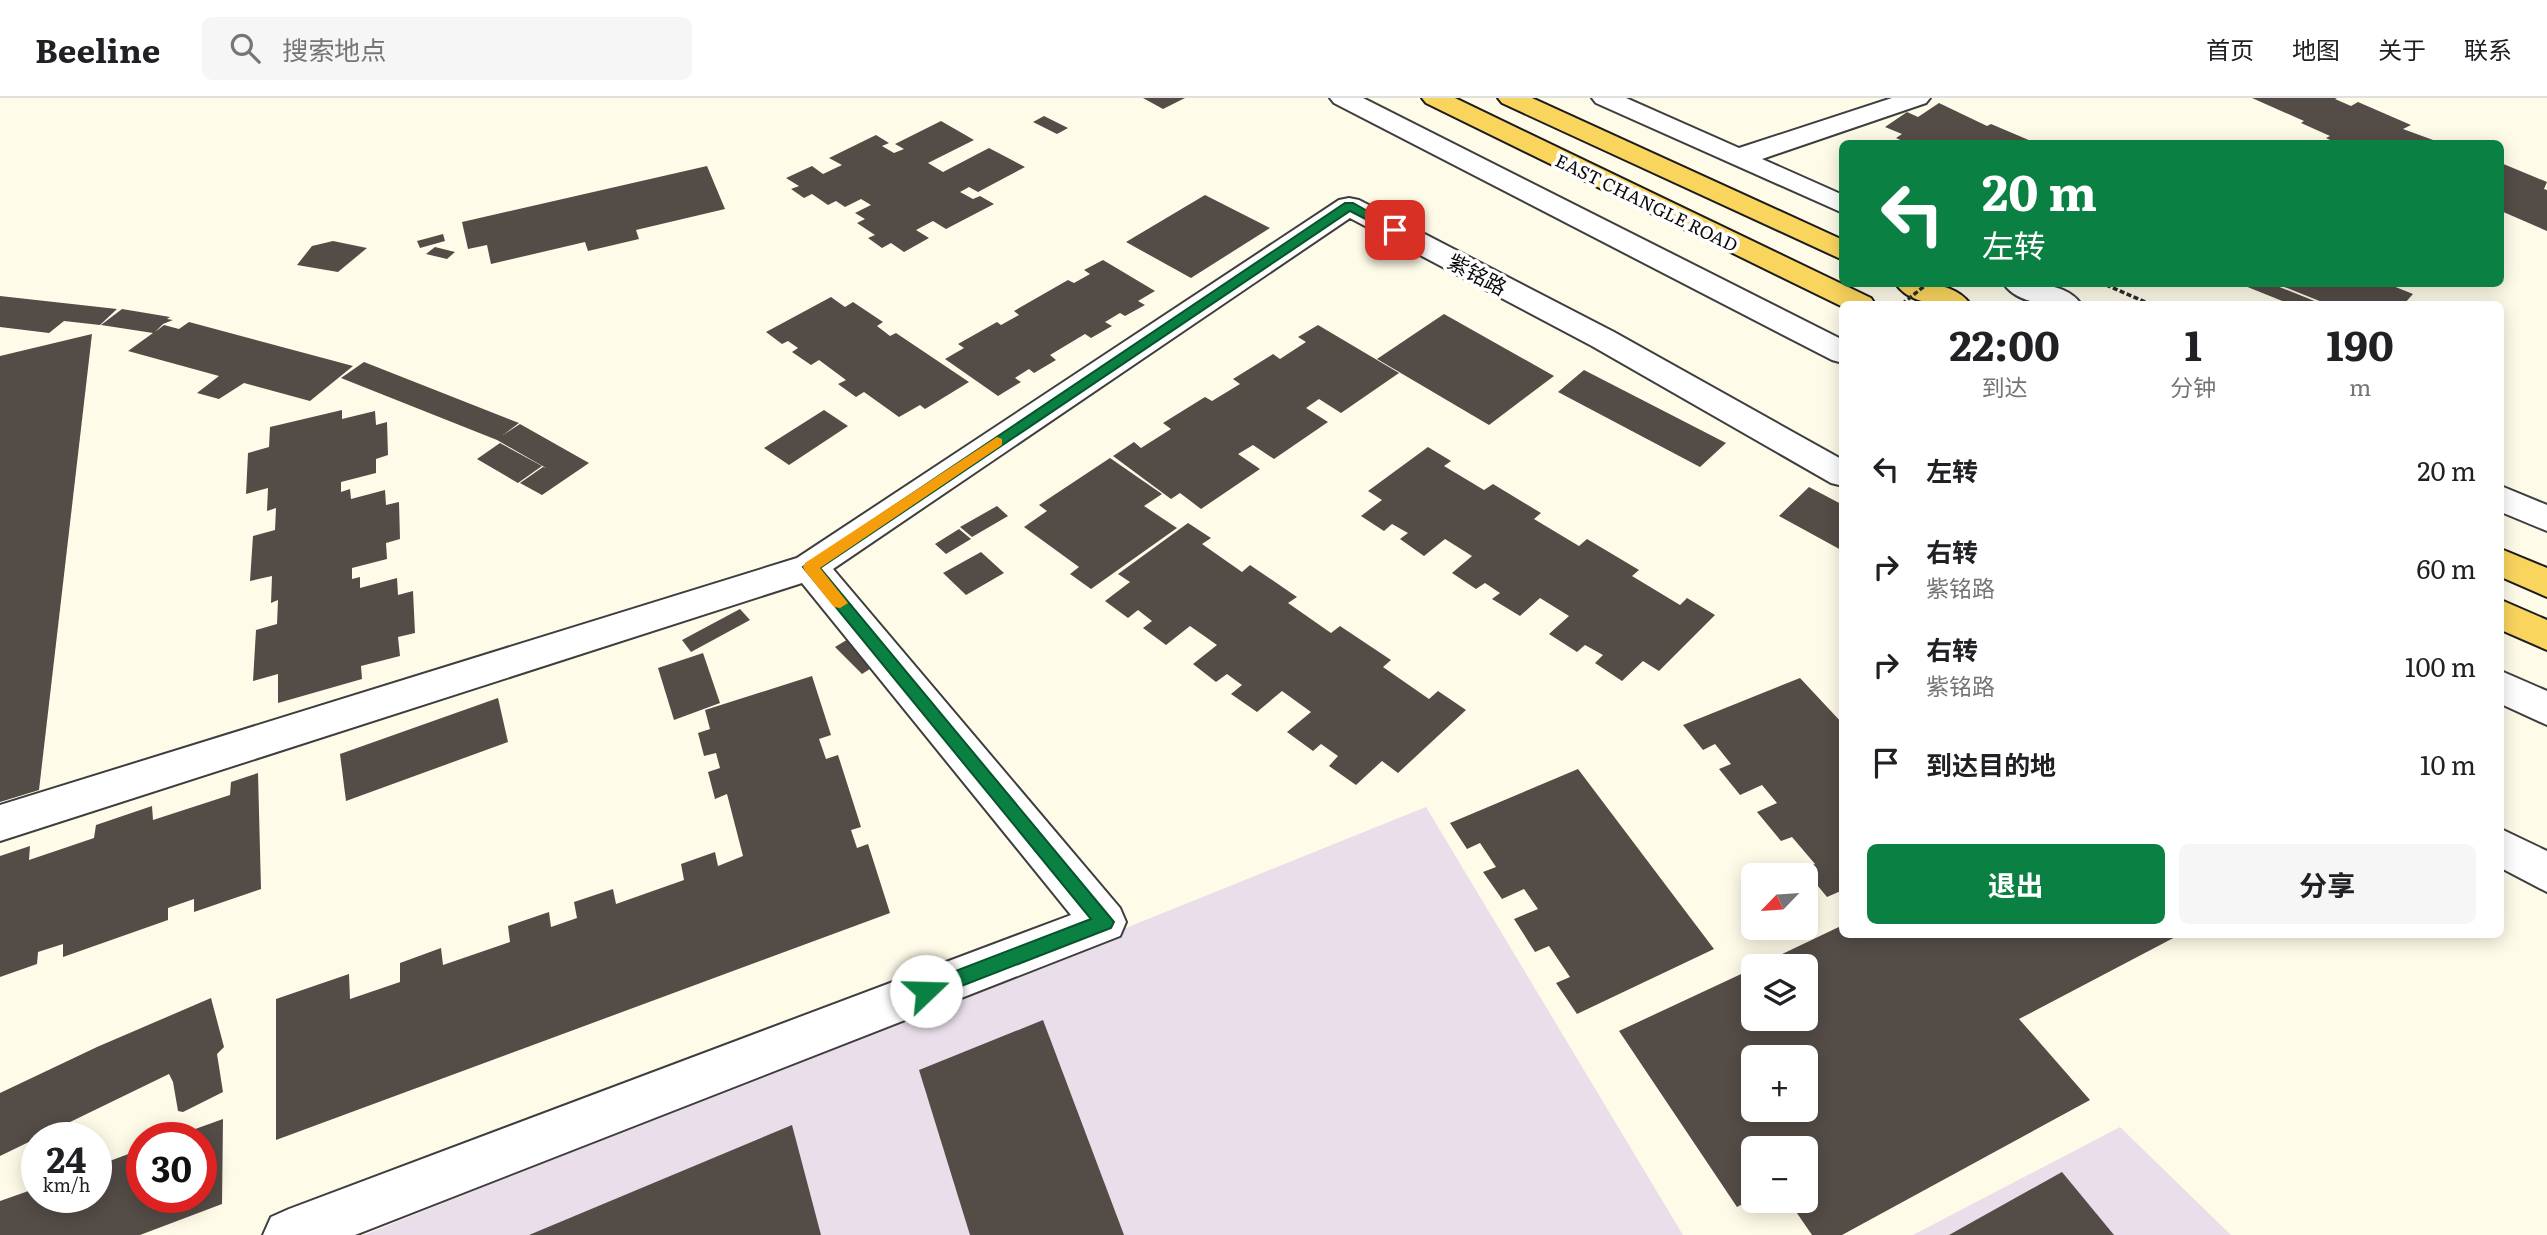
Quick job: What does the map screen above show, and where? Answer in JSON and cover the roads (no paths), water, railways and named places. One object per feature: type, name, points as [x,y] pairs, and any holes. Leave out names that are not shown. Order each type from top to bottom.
[{"type":"main road","name":"EAST CHANGLE ROAD","points":[[1435,98],[1854,301]]},
{"type":"main road","name":"EAST CHANGLE ROAD","points":[[1511,98],[1839,249]]},
{"type":"main road","points":[[1918,287],[1948,301]]},
{"type":"main road","points":[[2504,563],[2547,584]]},
{"type":"main road","points":[[2504,615],[2547,636]]},
{"type":"street","points":[[1343,98],[1839,351]]},
{"type":"street","points":[[1605,98],[1839,203]]},
{"type":"street","points":[[1737,158],[1917,98]]},
{"type":"street","name":"紫铭路","points":[[810,567],[1349,206],[1603,339],[1839,473]]},
{"type":"street","points":[[2026,287],[2059,301]]},
{"type":"street","points":[[2504,499],[2547,519]]},
{"type":"street","points":[[0,823],[810,567],[1104,922],[289,1235]]},
{"type":"street","points":[[2504,688],[2547,709]]},
{"type":"street","points":[[2504,849],[2547,873]]}]
